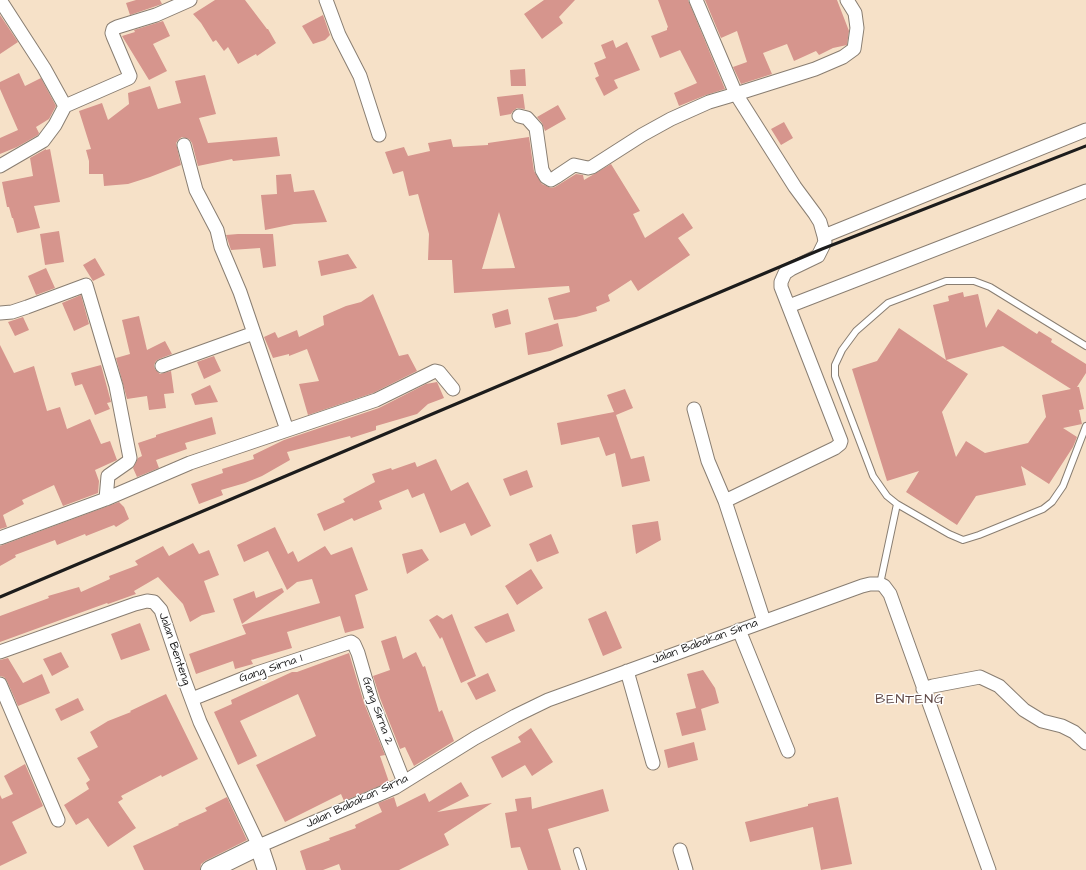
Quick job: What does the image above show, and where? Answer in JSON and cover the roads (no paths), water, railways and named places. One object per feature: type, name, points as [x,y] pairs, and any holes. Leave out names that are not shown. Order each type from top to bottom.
[{"type":"main road","points":[[210,870],[259,846],[267,870]]},
{"type":"street","points":[[0,0],[44,68],[65,106]]},
{"type":"street","points":[[0,166],[43,141],[55,125],[65,106],[129,78],[130,76],[112,33],[116,27],[156,15],[190,0]]},
{"type":"street","points":[[326,0],[340,35],[360,76],[379,135]]},
{"type":"street","points":[[696,0],[736,94],[795,187],[820,222],[825,242],[818,256],[785,273],[782,278],[781,287],[841,441],[835,448],[725,501]]},
{"type":"street","points":[[519,116],[527,118],[536,128],[542,170],[546,177],[550,180],[574,165],[588,168],[592,167],[670,119],[709,102],[815,69],[843,57],[854,49],[857,28],[855,13],[847,0]]},
{"type":"street","points":[[824,236],[1086,130]]},
{"type":"street","points":[[184,145],[196,190],[217,230],[220,247],[240,292],[287,430]]},
{"type":"street","points":[[788,306],[1086,191]]},
{"type":"street","points":[[0,313],[12,312],[27,308],[86,285],[116,386],[130,458],[128,462],[108,476],[106,499]]},
{"type":"street","points":[[162,366],[254,333]]},
{"type":"street","points":[[0,538],[106,499],[190,463],[376,400],[435,372],[439,372],[453,389]]},
{"type":"street","points":[[694,409],[708,461],[725,501],[764,621]]},
{"type":"street","name":"Jalan Babakan Sirna","points":[[259,846],[388,790],[515,716],[566,693],[866,585],[875,583],[880,584]]},
{"type":"street","points":[[880,584],[884,586],[890,594],[989,870]]},
{"type":"street","name":"Jalan Benteng","points":[[0,652],[135,604],[147,601],[154,602],[161,610],[200,722],[259,846]]},
{"type":"street","points":[[739,630],[788,751]]},
{"type":"street","name":"Gang Sirna 1","points":[[192,699],[256,673],[351,642]]},
{"type":"street","name":"Gang Sirna 2","points":[[351,642],[354,644],[358,653],[372,701],[404,782]]},
{"type":"street","points":[[627,671],[653,763]]},
{"type":"street","points":[[923,689],[980,677],[999,686],[1024,710],[1042,721],[1062,726],[1074,732],[1086,743]]},
{"type":"street","points":[[0,684],[58,820]]},
{"type":"street","points":[[680,850],[686,870]]},
{"type":"lane","points":[[1086,346],[990,286],[974,281],[946,281],[888,303],[856,330],[842,350],[835,365],[835,376],[873,476],[887,496],[897,504],[949,534],[963,540],[1043,509],[1052,502],[1063,486],[1086,426]]},
{"type":"lane","points":[[880,584],[897,504]]},
{"type":"lane","points":[[577,851],[583,870]]},
{"type":"railway","points":[[0,597],[822,249],[1086,146]]},
{"type":"district","name":"BENTENG","points":[[910,700]]}]
